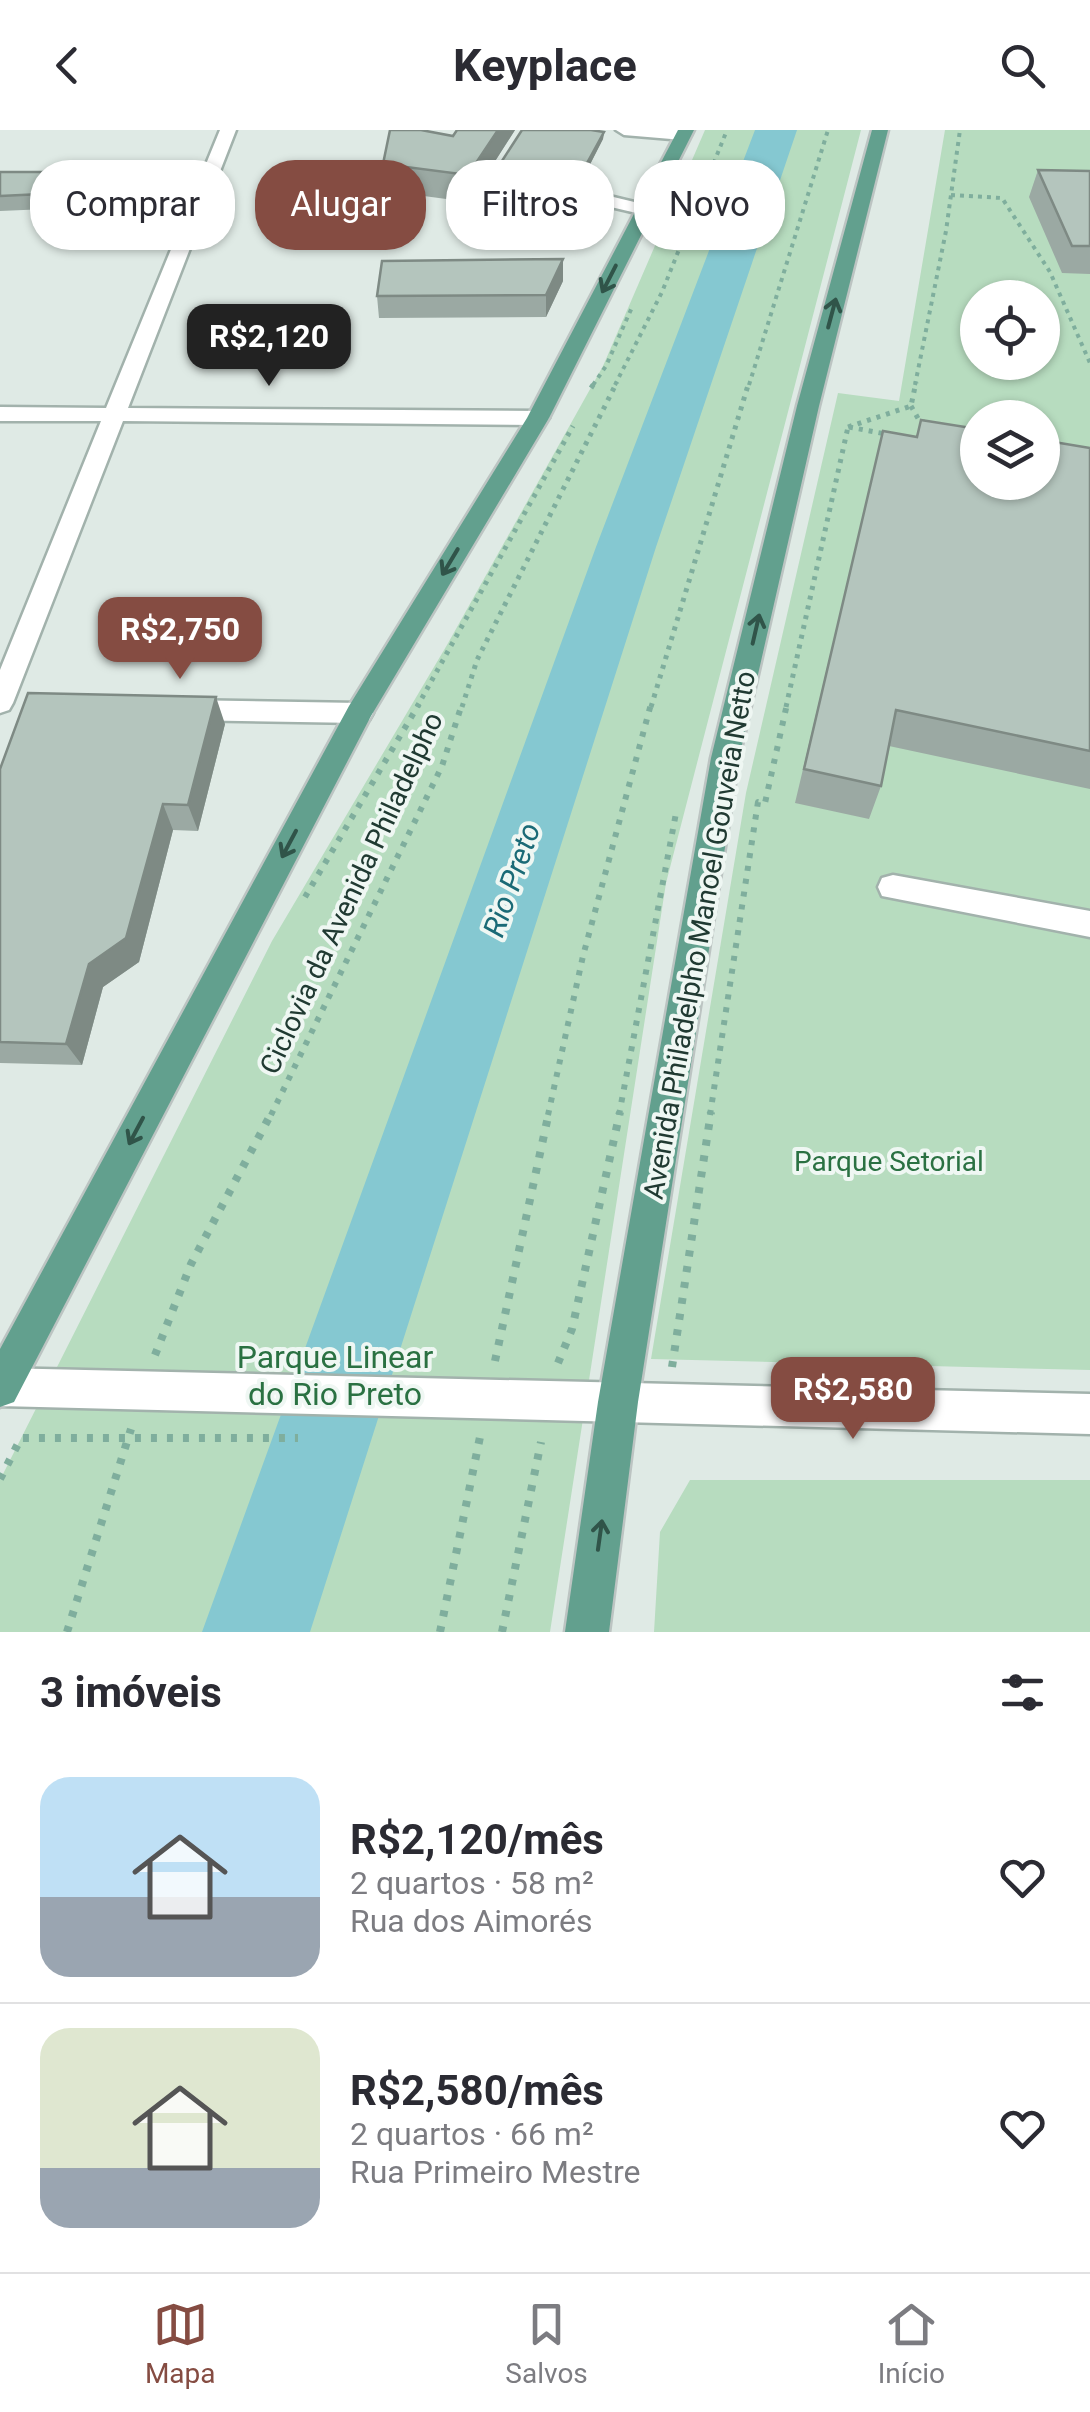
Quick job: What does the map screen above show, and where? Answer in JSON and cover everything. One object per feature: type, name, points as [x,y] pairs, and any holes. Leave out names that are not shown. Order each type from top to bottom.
[{"type":"main road","name":"Avenida Philadelpho Manoel Gouveia Netto","points":[[587,1632],[618,1402],[725,758],[808,406],[880,130]]},
{"type":"main road","points":[[671,160],[685,132]]},
{"type":"main road","points":[[0,1387],[359,712],[538,418],[634,231]]},
{"type":"street","points":[[7,706],[115,413],[228,130]]},
{"type":"street","points":[[624,130],[685,132]]},
{"type":"street","points":[[0,414],[538,418]]},
{"type":"street","points":[[159,710],[359,712]]},
{"type":"street","points":[[893,887],[1090,924]]},
{"type":"street","points":[[0,1387],[1090,1414]]},
{"type":"path","name":"Ciclovia da Avenida Philadelpho","points":[[67,1632],[160,1336],[191,1264],[258,1141],[404,847],[442,766],[477,660],[662,292],[727,130]]},
{"type":"path","points":[[440,1632],[480,1439],[472,1397],[583,956],[666,650],[828,130]]},
{"type":"path","points":[[933,426],[918,420],[911,406],[952,195],[960,130]]},
{"type":"path","points":[[952,195],[1002,198],[1050,272],[1090,362]]},
{"type":"path","points":[[587,393],[606,366],[639,292]]},
{"type":"path","points":[[848,427],[911,406]]},
{"type":"path","points":[[298,909],[453,646],[575,420]]},
{"type":"path","points":[[848,427],[903,437]]},
{"type":"path","points":[[692,1370],[672,1370],[758,802],[765,803],[848,427]]},
{"type":"path","points":[[0,1479],[46,1388]]},
{"type":"path","points":[[20,1438],[214,1439]]},
{"type":"path","points":[[464,1438],[495,1440]]},
{"type":"path","points":[[502,1632],[542,1442],[526,1441]]},
{"type":"green space","name":"Parque Linear do Rio Preto","points":[[705,130],[861,130],[666,883],[550,1632],[0,1632],[0,1480],[272,941],[447,645],[603,366],[653,250],[785,250],[785,160],[692,160]]},
{"type":"green space","name":"Parque Setorial","points":[[945,130],[1090,130],[1090,1370],[651,1359],[746,793],[838,393],[899,401]]},
{"type":"green space","points":[[690,1480],[1090,1480],[1090,1632],[654,1632],[660,1532]]},
{"type":"building","points":[[390,130],[453,136],[457,130],[498,130],[478,160],[446,160],[446,172],[426,170],[426,160],[384,160]]},
{"type":"building","points":[[522,130],[604,132],[589,160],[503,160]]},
{"type":"building","points":[[1038,170],[1090,171],[1090,246],[1072,246]]},
{"type":"building","points":[[0,172],[30,172],[30,195],[0,196]]},
{"type":"building","points":[[563,259],[546,295],[377,296],[382,261]]},
{"type":"building","points":[[921,420],[960,426],[960,500],[1060,500],[1060,443],[1090,448],[1090,751],[896,710],[881,786],[804,769],[883,431],[917,437]]},
{"type":"building","points":[[28,693],[216,697],[188,805],[163,804],[126,938],[89,964],[66,1044],[0,1042],[0,769]]},
{"type":"waterway","name":"Rio Preto","points":[[256,1632],[626,547],[776,130]]}]
